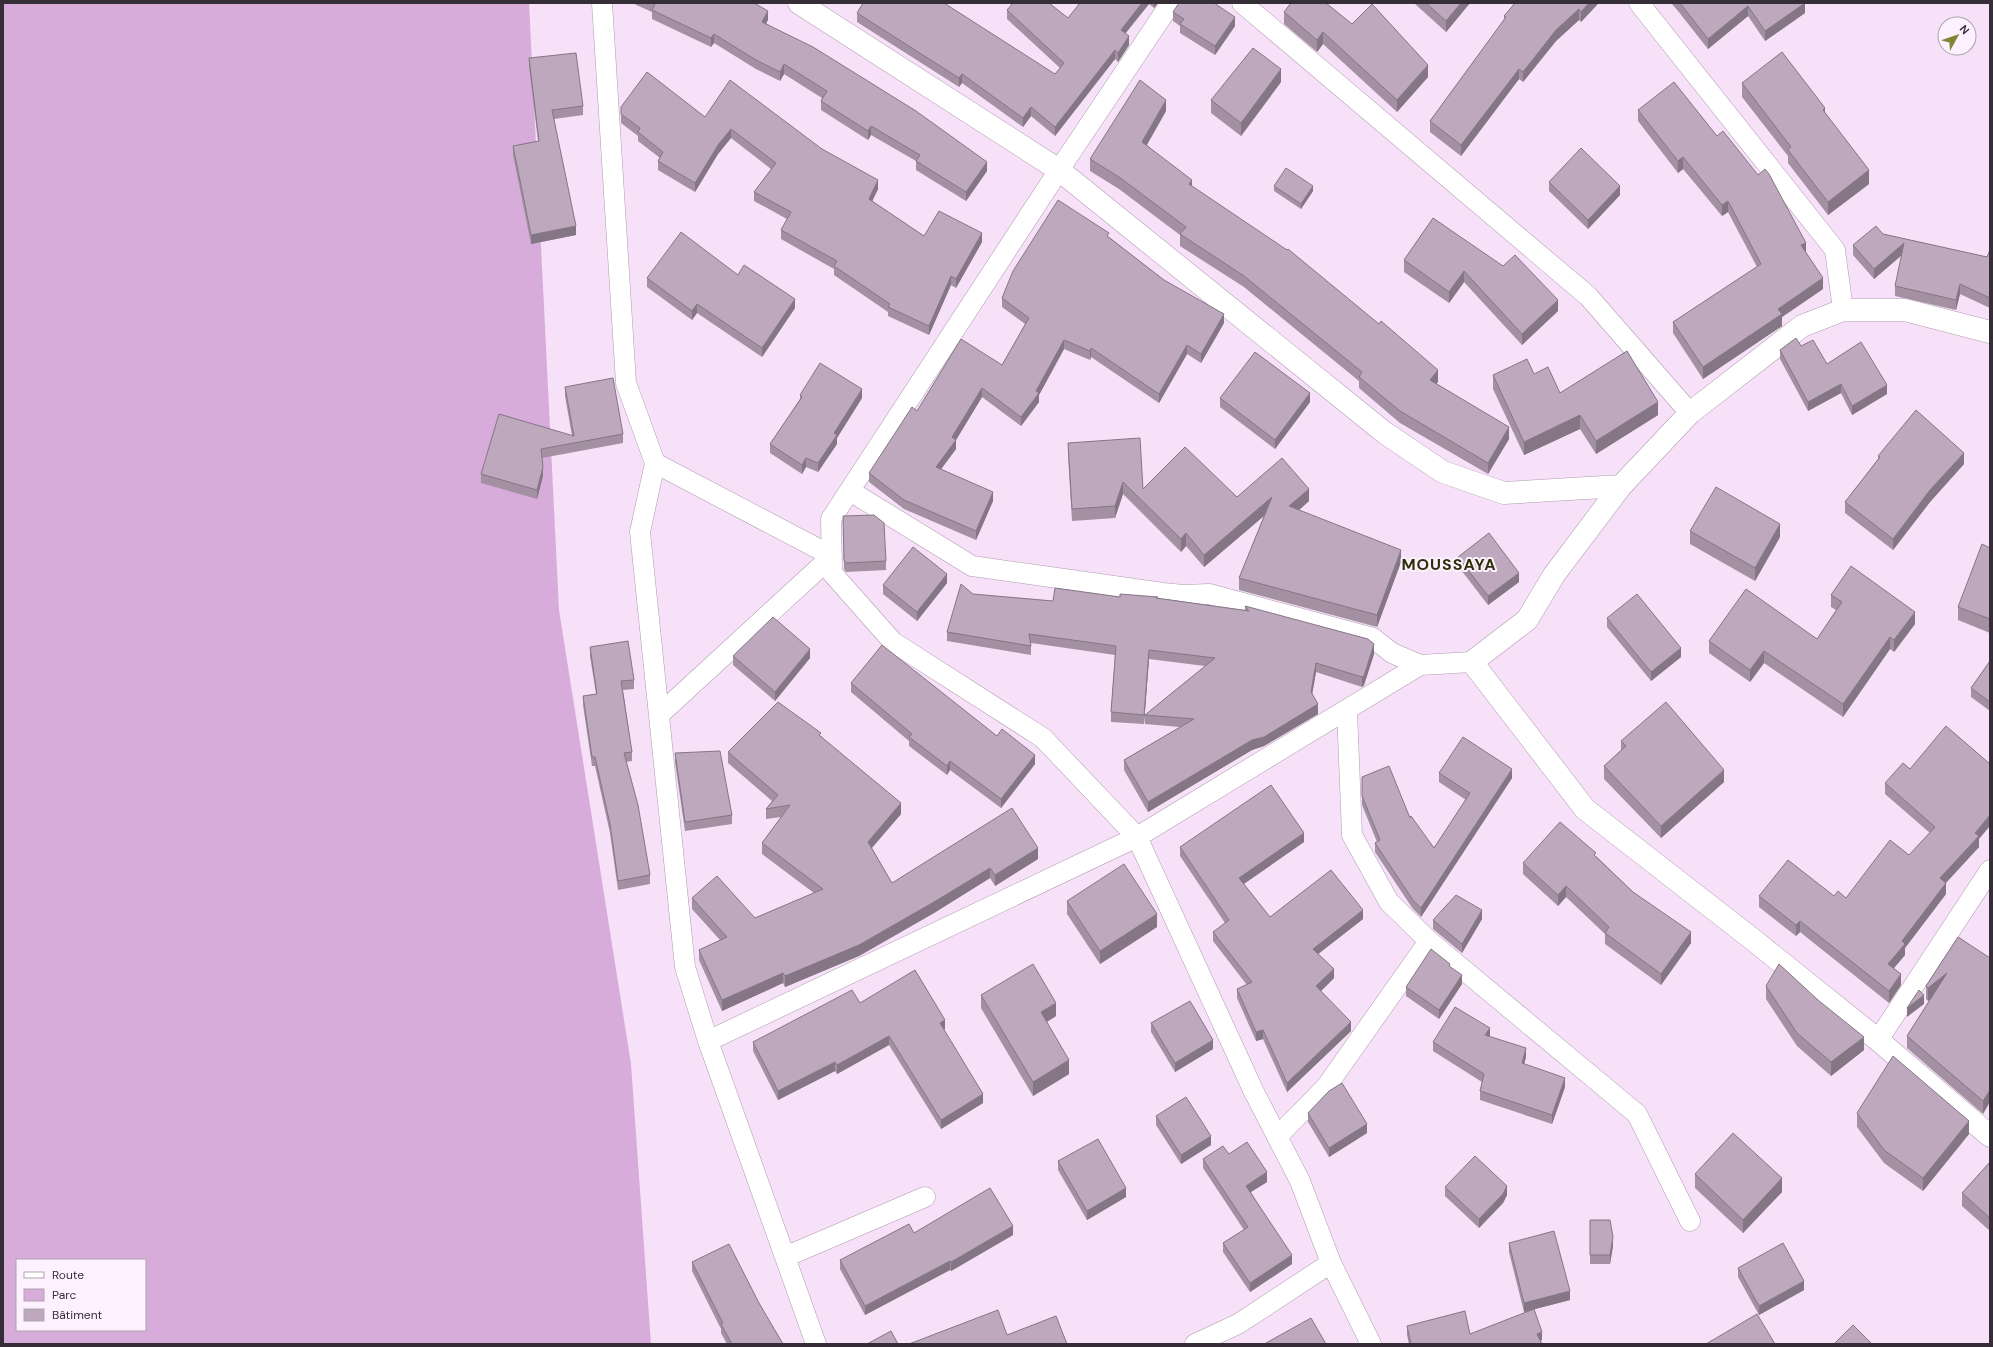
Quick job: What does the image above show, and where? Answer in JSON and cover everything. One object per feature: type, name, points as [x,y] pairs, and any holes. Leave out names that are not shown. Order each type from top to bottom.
[{"type":"main road","points":[[799,3],[1059,170],[1385,433],[1444,472],[1504,493],[1621,486]]},
{"type":"main road","points":[[1990,332],[1905,310],[1843,310],[1802,326],[1690,413],[1621,486],[1554,575],[1527,620],[1472,662],[1585,809],[1756,942],[1878,1040],[1990,1136]]},
{"type":"street","points":[[602,3],[626,383],[655,463],[640,532],[685,967],[708,1041],[816,1344]]},
{"type":"street","points":[[1171,3],[1059,170],[831,520],[832,573],[893,642],[1043,738],[1137,837],[1254,1092],[1300,1181],[1331,1263],[1372,1344]]},
{"type":"street","points":[[1242,3],[1588,296],[1690,413]]},
{"type":"street","points":[[1639,3],[1835,250],[1843,310]]},
{"type":"street","points":[[655,463],[832,556]]},
{"type":"street","points":[[850,491],[972,566],[1163,593],[1183,595],[1209,594],[1373,638],[1392,653],[1420,665],[1472,662]]},
{"type":"street","points":[[659,715],[832,556]]},
{"type":"street","points":[[708,1041],[1137,837],[1420,665]]},
{"type":"street","points":[[1347,710],[1352,835],[1388,902],[1429,942],[1637,1114],[1690,1221]]},
{"type":"street","points":[[1878,1040],[1990,870]]},
{"type":"street","points":[[1277,1137],[1326,1087],[1429,942]]},
{"type":"street","points":[[785,1256],[925,1197]]},
{"type":"street","points":[[1195,1344],[1238,1324],[1331,1263]]},
{"type":"green space","points":[[3,3],[529,3],[559,610],[631,1064],[651,1344],[3,1344]]},
{"type":"building","points":[[653,3],[754,3],[768,11],[762,22],[813,47],[916,111],[987,162],[966,192],[916,161],[920,155],[871,126],[868,131],[821,101],[827,91],[784,64],[780,72],[756,60],[714,34],[711,38],[652,10],[655,4]]},
{"type":"building","points":[[863,3],[944,3],[1055,74],[1064,63],[1007,10],[1013,3],[1049,3],[1068,18],[1080,3],[1142,3],[1121,30],[1129,36],[1118,53],[1115,50],[1055,127],[1031,107],[1023,118],[962,74],[959,78],[857,13]]},
{"type":"building","points":[[1179,3],[1214,3],[1235,17],[1215,46],[1180,24],[1184,19],[1173,12]]},
{"type":"building","points":[[1291,3],[1326,3],[1352,24],[1372,4],[1428,65],[1397,100],[1323,32],[1317,40],[1284,12]]},
{"type":"building","points":[[1426,3],[1461,3],[1446,21]]},
{"type":"building","points":[[1515,3],[1589,3],[1581,12],[1579,9],[1556,30],[1523,72],[1519,69],[1461,145],[1430,121],[1506,17],[1504,16]]},
{"type":"building","points":[[1680,3],[1805,3],[1765,31],[1748,6],[1708,39]]},
{"type":"building","points":[[1253,48],[1281,69],[1241,123],[1211,100]]},
{"type":"building","points":[[1782,52],[1825,108],[1823,110],[1869,170],[1828,202],[1788,150],[1791,147],[1742,83]]},
{"type":"building","points":[[576,53],[583,106],[552,110],[576,226],[531,235],[513,146],[539,141],[529,58]]},
{"type":"building","points":[[647,72],[705,117],[730,80],[822,149],[878,180],[869,199],[924,236],[939,211],[982,233],[956,279],[951,276],[929,326],[888,307],[890,304],[834,266],[837,261],[781,230],[791,212],[754,192],[776,163],[731,129],[718,145],[695,183],[658,161],[663,152],[638,132],[640,128],[621,114],[621,107]]},
{"type":"building","points":[[1140,80],[1166,100],[1142,142],[1192,180],[1189,184],[1287,250],[1288,249],[1379,324],[1381,321],[1438,370],[1430,380],[1509,427],[1488,463],[1400,411],[1359,377],[1362,372],[1244,276],[1180,234],[1186,227],[1119,177],[1090,159]]},
{"type":"building","points":[[1674,82],[1717,136],[1723,131],[1758,175],[1765,169],[1769,174],[1806,243],[1801,245],[1823,278],[1778,309],[1782,314],[1703,367],[1673,322],[1761,264],[1728,201],[1722,205],[1683,157],[1678,161],[1638,110]]},
{"type":"building","points":[[1581,148],[1620,186],[1588,220],[1549,182]]},
{"type":"building","points":[[1286,168],[1313,186],[1301,204],[1274,186]]},
{"type":"building","points":[[1058,200],[1109,233],[1107,236],[1164,280],[1224,314],[1201,354],[1187,345],[1159,394],[1091,348],[1090,351],[1064,340],[1036,391],[1039,393],[1021,417],[982,388],[952,437],[956,440],[936,467],[993,492],[976,531],[904,500],[869,473],[912,407],[917,411],[961,339],[1002,365],[1029,318],[1002,298],[1013,271]]},
{"type":"building","points":[[1433,218],[1503,266],[1515,255],[1558,300],[1522,334],[1464,271],[1449,292],[1404,260]]},
{"type":"building","points":[[1876,226],[1883,234],[1987,257],[1990,250],[1990,298],[1960,284],[1956,300],[1895,286],[1904,243],[1874,269],[1853,245]]},
{"type":"building","points":[[681,232],[738,275],[744,265],[795,299],[762,348],[697,304],[692,311],[647,278]]},
{"type":"building","points":[[1796,338],[1801,346],[1813,340],[1827,364],[1861,342],[1887,385],[1852,406],[1841,384],[1808,402],[1780,350]]},
{"type":"building","points":[[1627,351],[1658,402],[1596,441],[1580,415],[1524,442],[1493,375],[1527,359],[1534,374],[1548,367],[1560,393]]},
{"type":"building","points":[[1255,352],[1310,393],[1275,440],[1220,398]]},
{"type":"building","points":[[820,363],[862,389],[834,433],[837,435],[818,463],[806,458],[802,465],[770,444],[802,397],[800,395]]},
{"type":"building","points":[[613,378],[623,434],[541,449],[543,467],[537,490],[481,474],[499,414],[574,436],[565,387]]},
{"type":"building","points":[[1916,410],[1964,453],[1930,490],[1893,539],[1845,502],[1880,457],[1878,456]]},
{"type":"building","points":[[1140,438],[1143,489],[1185,447],[1237,497],[1282,458],[1309,489],[1289,506],[1401,550],[1377,615],[1239,578],[1272,497],[1204,555],[1186,533],[1181,539],[1123,482],[1115,506],[1072,509],[1068,443]]},
{"type":"building","points":[[1716,487],[1780,524],[1755,568],[1690,531]]},
{"type":"building","points":[[874,515],[884,523],[886,561],[846,563],[844,560],[843,516]]},
{"type":"building","points":[[1489,533],[1519,573],[1488,596],[1458,557]]},
{"type":"building","points":[[1982,544],[1990,548],[1990,619],[1958,607]]},
{"type":"building","points":[[913,547],[947,574],[917,612],[883,585]]},
{"type":"building","points":[[1851,566],[1915,612],[1894,640],[1890,637],[1843,704],[1764,651],[1750,670],[1709,641],[1746,589],[1817,639],[1842,602],[1831,595]]},
{"type":"building","points":[[961,584],[973,594],[1053,601],[1055,588],[1120,597],[1120,594],[1158,597],[1156,598],[1249,611],[1245,606],[1368,639],[1374,644],[1364,676],[1362,677],[1316,663],[1311,692],[1318,704],[1264,737],[1252,740],[1148,802],[1124,760],[1194,719],[1145,715],[1215,658],[1149,650],[1144,715],[1111,712],[1116,646],[1029,634],[1031,646],[947,632]]},
{"type":"building","points":[[1637,594],[1681,648],[1651,672],[1607,618]]},
{"type":"building","points":[[773,617],[810,649],[775,692],[733,656]]},
{"type":"building","points":[[628,641],[634,680],[621,681],[632,752],[624,753],[638,805],[650,875],[618,881],[610,824],[595,757],[592,757],[583,696],[597,694],[590,647]]},
{"type":"building","points":[[882,645],[997,736],[1002,729],[1035,755],[1001,799],[950,761],[947,766],[909,737],[912,734],[851,683]]},
{"type":"building","points":[[1990,661],[1990,702],[1971,688]]},
{"type":"building","points":[[778,702],[821,733],[819,735],[901,803],[868,842],[892,883],[1012,808],[1038,848],[995,875],[990,868],[859,945],[785,976],[783,973],[722,1000],[699,950],[727,937],[692,898],[717,876],[755,918],[823,889],[762,843],[790,805],[766,809],[778,795],[728,752]]},
{"type":"building","points":[[1666,702],[1724,770],[1661,826],[1604,766],[1626,746],[1621,741]]},
{"type":"building","points":[[1946,726],[1990,764],[1990,815],[1975,833],[1979,836],[1940,878],[1946,883],[1902,941],[1905,944],[1888,964],[1901,974],[1889,991],[1800,921],[1796,925],[1759,896],[1788,860],[1834,896],[1838,891],[1846,898],[1890,840],[1909,855],[1935,827],[1885,783],[1903,763],[1910,769]]},
{"type":"building","points":[[1463,737],[1512,769],[1421,908],[1413,900],[1375,843],[1380,840],[1362,796],[1362,777],[1389,766],[1410,818],[1411,816],[1434,848],[1470,793],[1439,773]]},
{"type":"building","points":[[720,751],[732,815],[685,822],[675,753]]},
{"type":"building","points":[[1271,785],[1304,833],[1239,878],[1270,917],[1331,870],[1363,910],[1313,949],[1334,969],[1316,986],[1351,1022],[1287,1083],[1263,1030],[1256,1032],[1237,989],[1252,982],[1213,932],[1229,920],[1180,847]]},
{"type":"building","points":[[1560,822],[1596,853],[1594,855],[1633,892],[1691,932],[1661,974],[1605,933],[1609,927],[1566,886],[1558,895],[1523,863]]},
{"type":"building","points":[[1124,864],[1157,914],[1100,951],[1067,901]]},
{"type":"building","points":[[1456,895],[1482,910],[1462,944],[1433,920]]},
{"type":"building","points":[[1958,937],[1990,958],[1990,1090],[1983,1101],[1907,1036],[1947,973],[1928,988],[1926,986]]},
{"type":"building","points":[[1431,949],[1450,964],[1449,966],[1462,975],[1439,1010],[1406,987]]},
{"type":"building","points":[[1033,964],[1056,1003],[1041,1012],[1069,1060],[1033,1082],[981,995]]},
{"type":"building","points":[[1779,964],[1818,1000],[1864,1037],[1831,1062],[1797,1033],[1766,986]]},
{"type":"building","points":[[915,970],[945,1020],[940,1023],[983,1094],[941,1120],[889,1036],[837,1065],[835,1062],[778,1091],[753,1042],[852,990],[860,1003]]},
{"type":"building","points":[[1919,990],[1924,995],[1907,1008]]},
{"type":"building","points":[[1190,1001],[1213,1040],[1175,1063],[1151,1023]]},
{"type":"building","points":[[1455,1007],[1490,1028],[1485,1035],[1526,1048],[1522,1063],[1565,1078],[1552,1115],[1480,1091],[1484,1074],[1433,1042]]},
{"type":"building","points":[[1893,1056],[1969,1121],[1923,1178],[1884,1150],[1857,1113]]},
{"type":"building","points":[[1342,1083],[1367,1124],[1329,1148],[1308,1113],[1329,1091]]},
{"type":"building","points":[[1186,1097],[1211,1136],[1181,1155],[1156,1116]]},
{"type":"building","points":[[1733,1133],[1782,1178],[1743,1220],[1695,1174]]},
{"type":"building","points":[[1098,1139],[1126,1188],[1087,1211],[1058,1161]]},
{"type":"building","points":[[1247,1142],[1267,1172],[1246,1186],[1292,1255],[1250,1283],[1223,1243],[1248,1227],[1203,1159],[1223,1146],[1229,1154]]},
{"type":"building","points":[[1475,1156],[1507,1186],[1503,1194],[1479,1219],[1445,1187]]},
{"type":"building","points":[[1990,1162],[1990,1218],[1962,1193]]},
{"type":"building","points":[[990,1188],[1013,1226],[951,1262],[950,1261],[865,1306],[840,1260],[909,1224],[914,1233]]},
{"type":"building","points":[[1590,1220],[1610,1220],[1613,1237],[1610,1255],[1590,1255]]},
{"type":"building","points":[[1554,1231],[1570,1291],[1524,1303],[1509,1243]]},
{"type":"building","points":[[1783,1243],[1804,1281],[1759,1306],[1738,1268]]},
{"type":"building","points":[[729,1244],[759,1303],[783,1344],[732,1344],[721,1324],[723,1323],[692,1262]]},
{"type":"building","points":[[1534,1309],[1542,1332],[1537,1334],[1542,1344],[1411,1344],[1407,1326],[1465,1311],[1470,1334]]},
{"type":"building","points":[[998,1310],[1007,1335],[1056,1316],[1067,1344],[909,1344]]},
{"type":"building","points":[[1757,1314],[1775,1344],[1706,1344]]},
{"type":"building","points":[[1311,1318],[1326,1344],[1266,1343]]},
{"type":"building","points":[[1853,1325],[1872,1344],[1834,1344]]},
{"type":"building","points":[[891,1331],[898,1344],[867,1344]]},
{"type":"district","name":"MOUSSAYA","points":[[1449,564]]}]
